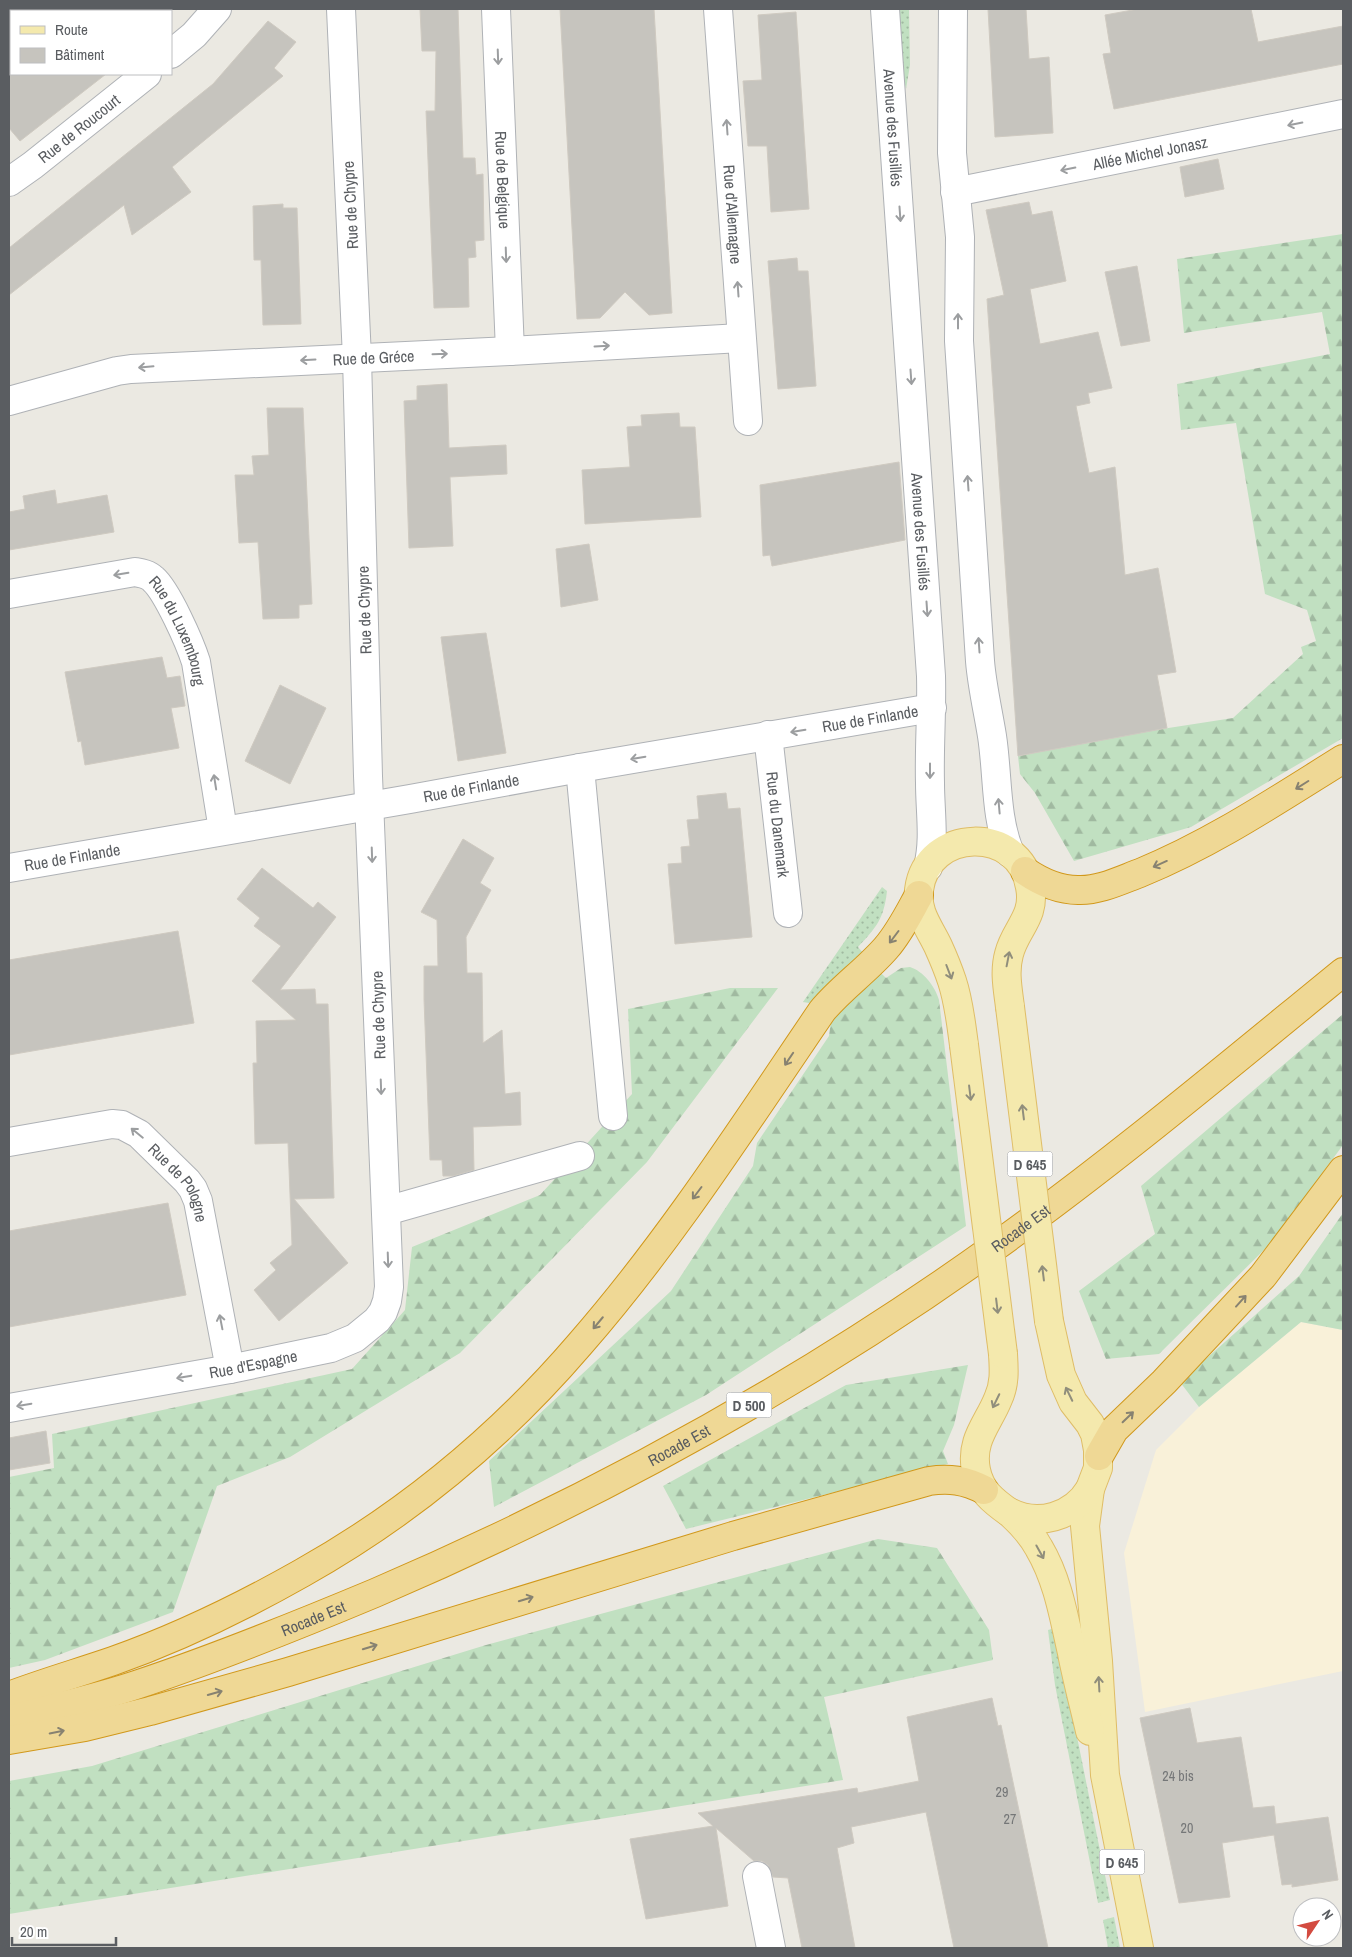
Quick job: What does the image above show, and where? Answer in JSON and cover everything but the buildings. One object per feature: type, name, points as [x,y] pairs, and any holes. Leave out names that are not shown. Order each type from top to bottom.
[{"type":"highway","points":[[1018,862],[1045,883],[1056,887],[1086,890],[1111,883],[1157,866],[1218,837],[1343,759]]},
{"type":"highway","points":[[9,1696],[160,1642],[192,1629],[266,1593],[364,1536],[422,1494],[485,1442],[557,1370],[624,1291],[705,1181],[822,1011],[844,987],[885,949],[904,923],[919,895]]},
{"type":"highway","name":"Rocade Est","points":[[9,1720],[134,1686],[304,1623],[452,1560],[519,1529],[690,1440],[855,1341],[998,1244],[1073,1189],[1343,972]]},
{"type":"highway","points":[[1099,1456],[1114,1430],[1170,1375],[1263,1276],[1343,1170]]},
{"type":"highway","points":[[9,1740],[85,1726],[150,1711],[288,1672],[733,1536],[924,1482],[949,1478],[984,1490]]},
{"type":"main road","name":"D 645","points":[[928,867],[939,854],[960,843],[972,841],[989,843],[1018,862],[1031,888],[1028,917],[1013,942],[1008,956],[1006,973],[1049,1321],[1061,1375],[1073,1402],[1090,1424],[1095,1434],[1099,1456],[1097,1473],[1090,1490],[1085,1526],[1098,1661],[1095,1727]]},
{"type":"main road","name":"Avenue des Fusillés","points":[[928,867],[922,877],[919,895],[922,918],[938,946],[955,991],[964,1045],[1003,1354],[1004,1375],[999,1398],[980,1432],[975,1449],[977,1473],[984,1490]]},
{"type":"main road","name":"D 645","points":[[984,1490],[999,1507],[1025,1518],[1033,1519],[1054,1517],[1074,1507],[1090,1490]]},
{"type":"main road","name":"D 645","points":[[1008,1512],[1036,1543],[1052,1574],[1095,1727],[1139,1948]]},
{"type":"street","points":[[172,53],[194,35],[217,9]]},
{"type":"street","name":"Rue de Chypre","points":[[341,9],[356,358],[370,806],[386,1211]]},
{"type":"street","name":"Rue de Belgique","points":[[496,9],[510,351]]},
{"type":"street","name":"Rue d'Allemagne","points":[[718,9],[748,422]]},
{"type":"street","name":"Avenue des Fusillés","points":[[885,9],[932,708],[930,785],[933,841],[928,867]]},
{"type":"street","name":"D 645","points":[[952,9],[954,35],[952,146],[960,237],[959,341],[980,660],[992,735],[1003,834],[1018,862]]},
{"type":"street","name":"Rue de Roucourt","points":[[9,182],[146,75]]},
{"type":"street","name":"Allée Michel Jonasz","points":[[956,192],[1343,114]]},
{"type":"street","name":"Rue de Gréce","points":[[9,400],[117,371],[131,369],[741,338]]},
{"type":"street","name":"Rue du Luxembourg","points":[[9,594],[135,572],[151,577],[158,584],[188,640],[194,656],[223,830]]},
{"type":"street","name":"Rue de Finlande","points":[[9,868],[932,708]]},
{"type":"street","name":"Rue du Danemark","points":[[768,735],[788,913]]},
{"type":"street","points":[[580,768],[613,1116]]},
{"type":"street","name":"Rue de Pologne","points":[[9,1142],[112,1124],[122,1125],[139,1134],[181,1174],[193,1189],[198,1201],[230,1370]]},
{"type":"street","points":[[386,1211],[580,1156]]},
{"type":"street","name":"Rue d'Espagne","points":[[9,1408],[230,1370],[344,1344],[362,1334],[377,1320],[384,1312],[388,1301],[386,1211]]},
{"type":"street","points":[[757,1876],[771,1948]]},
{"type":"shaded area","points":[[1301,1322],[1343,1330],[1343,1671],[1145,1712],[1124,1553],[1156,1450],[1199,1407]]},
{"type":"green space","points":[[894,9],[909,9],[910,65],[906,89],[898,53]]},
{"type":"green space","points":[[1343,234],[1343,738],[1191,827],[1074,861],[1035,793],[1020,774],[1018,756],[1149,731],[1233,718],[1303,654],[1301,647],[1316,641],[1307,610],[1265,594],[1236,423],[1181,430],[1177,384],[1330,354],[1322,312],[1184,333],[1177,259]]},
{"type":"green space","points":[[882,887],[887,891],[882,915],[875,928],[858,947],[864,954],[841,971],[815,1000],[809,1003],[803,1002]]},
{"type":"green space","points":[[910,967],[928,980],[935,989],[939,1000],[966,1226],[706,1395],[494,1507],[489,1461],[671,1291],[753,1166],[757,1143],[829,1036],[832,1014],[879,971],[886,978],[901,968]]},
{"type":"green space","points":[[730,988],[778,988],[647,1162],[460,1353],[290,1457],[217,1486],[173,1612],[45,1660],[9,1668],[9,1477],[54,1468],[52,1434],[352,1369],[405,1310],[412,1247],[540,1195],[632,1094],[628,1009]]},
{"type":"green space","points":[[1343,1014],[1343,1145],[1270,1244],[1159,1354],[1106,1359],[1079,1291],[1155,1234],[1141,1186]]},
{"type":"green space","points":[[1343,1213],[1343,1330],[1301,1322],[1199,1407],[1180,1382],[1299,1276]]},
{"type":"green space","points":[[968,1365],[954,1425],[943,1451],[948,1464],[686,1529],[663,1486],[846,1385]]},
{"type":"green space","points":[[878,1539],[937,1548],[989,1630],[993,1660],[824,1697],[843,1780],[9,1914],[9,1781],[92,1766],[486,1645]]},
{"type":"green space","points":[[1055,1628],[1110,1900],[1098,1903],[1055,1685],[1048,1630]]},
{"type":"green space","points":[[1114,1917],[1120,1948],[1108,1948],[1103,1920]]}]
